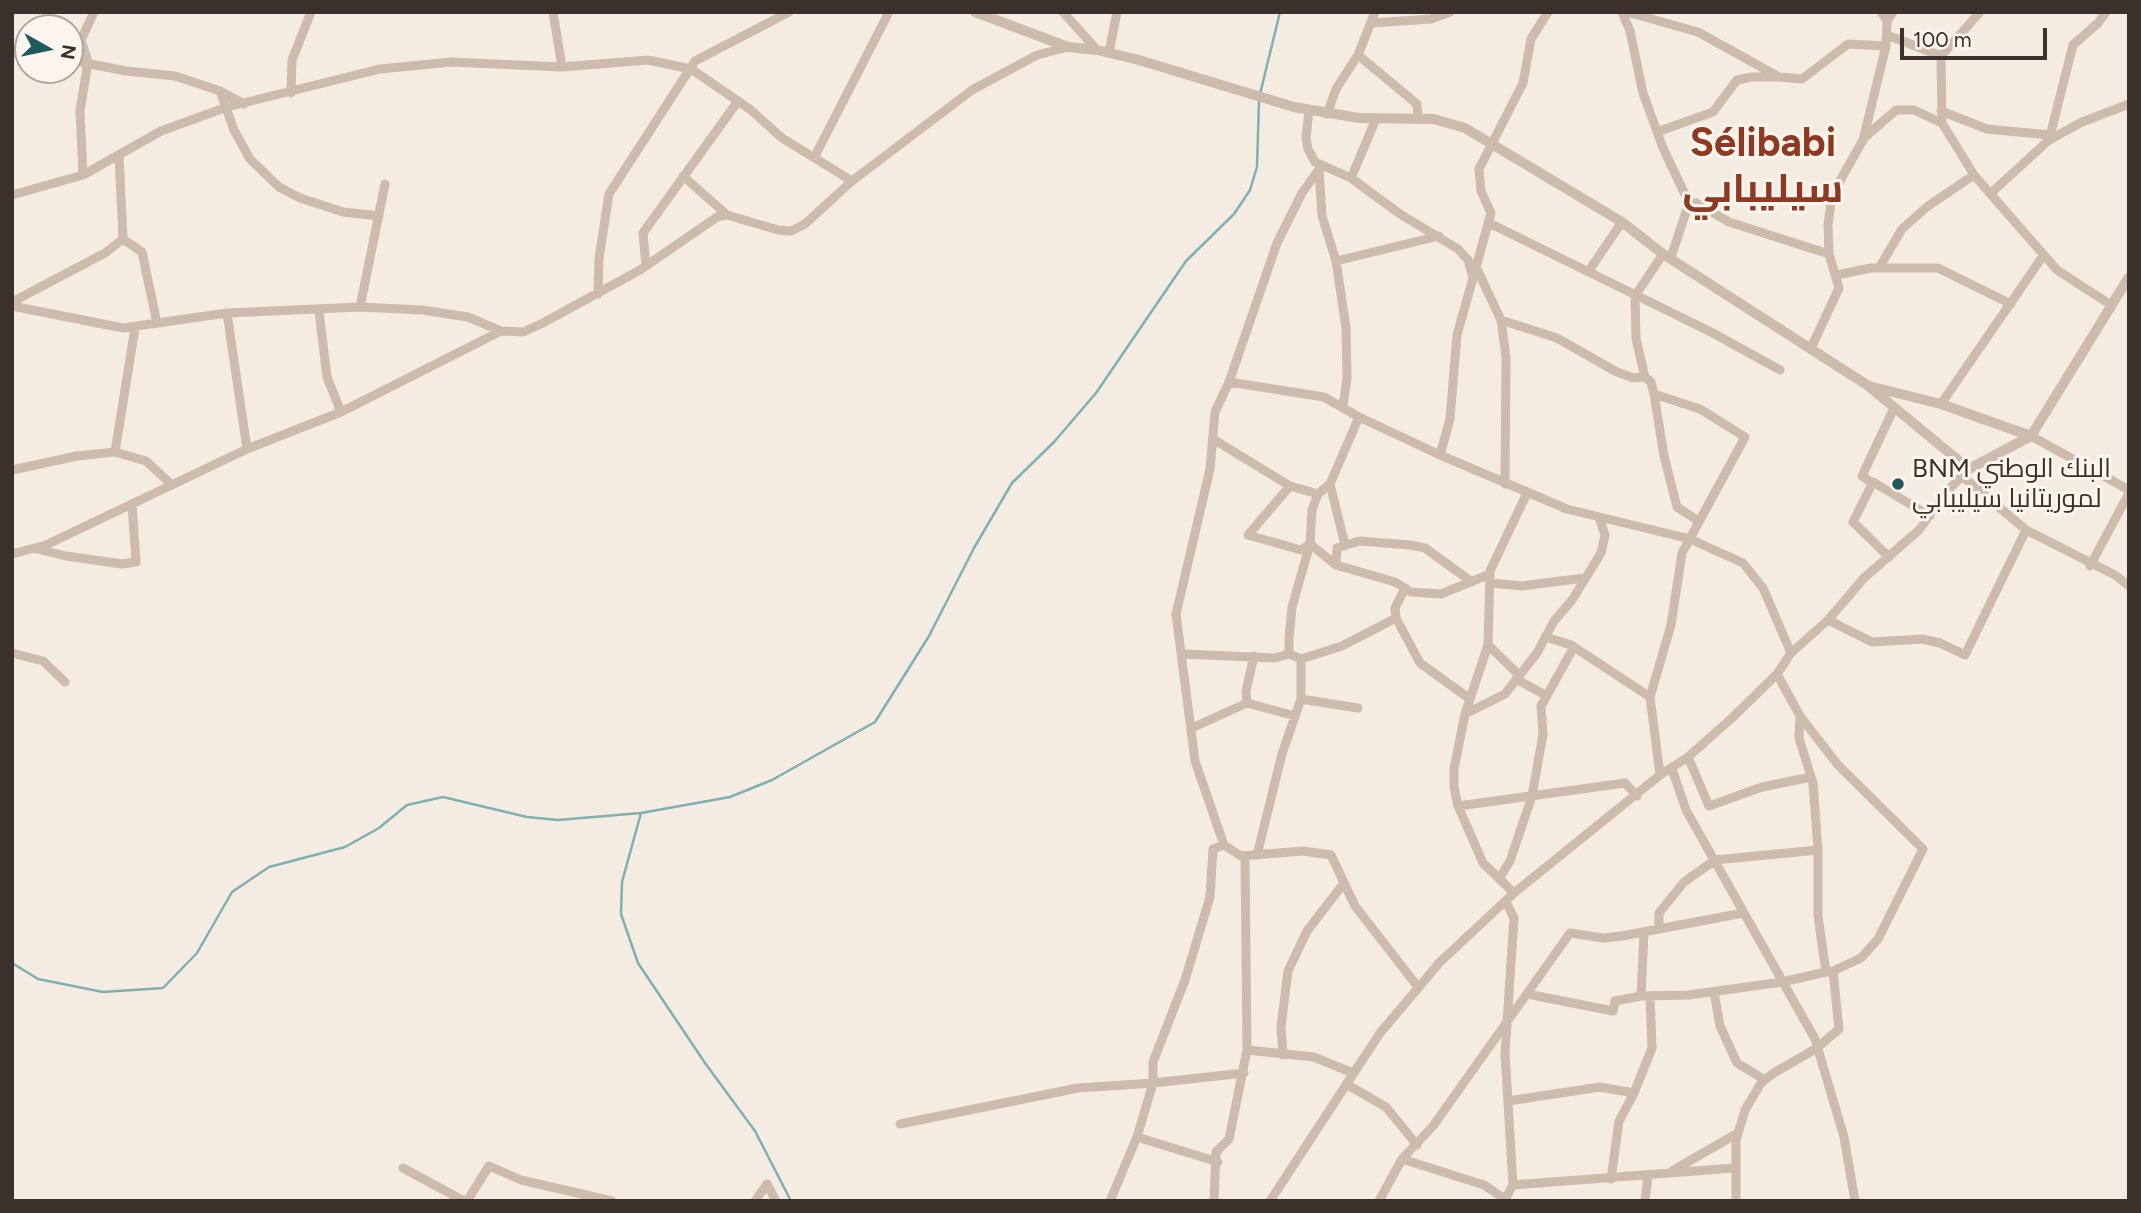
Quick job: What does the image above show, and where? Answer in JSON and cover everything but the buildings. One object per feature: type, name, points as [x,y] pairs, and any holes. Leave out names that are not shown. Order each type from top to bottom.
[{"type":"street","points":[[83,174],[80,111],[88,62],[81,40],[94,12]]},
{"type":"street","points":[[291,93],[292,60],[311,12]]},
{"type":"street","points":[[553,12],[562,67]]},
{"type":"street","points":[[598,294],[599,258],[609,194],[695,61],[789,12]]},
{"type":"street","points":[[814,156],[889,12]]},
{"type":"street","points":[[975,12],[1068,47],[1108,52],[1309,110],[1376,119],[1418,118],[1449,121],[1493,144],[1622,222],[1667,255],[1867,385],[1966,472],[2026,530],[2090,566],[2115,575],[2129,586]]},
{"type":"street","points":[[1063,12],[1097,50]]},
{"type":"street","points":[[1108,52],[1117,12]]},
{"type":"street","points":[[1327,114],[1336,89],[1358,55],[1375,12]]},
{"type":"street","points":[[1371,23],[1431,19],[1450,12]]},
{"type":"street","points":[[1440,455],[1450,419],[1457,335],[1477,279],[1479,250],[1491,213],[1481,191],[1479,169],[1523,83],[1531,39],[1548,12]]},
{"type":"street","points":[[1624,12],[1698,32],[1779,77]]},
{"type":"street","points":[[1624,12],[1637,74],[1657,132],[1689,203],[1667,255],[1635,296],[1636,339],[1645,377]]},
{"type":"street","points":[[1811,348],[1839,288],[1829,254],[1828,225],[1832,195],[1863,140],[1886,46],[1890,16],[1881,12]]},
{"type":"street","points":[[1980,12],[1941,56],[1942,123],[1974,175],[2043,256],[2057,270],[2111,305]]},
{"type":"street","points":[[2049,138],[2073,45],[2098,23],[2106,12]]},
{"type":"street","points":[[1887,35],[1941,56]]},
{"type":"street","points":[[1657,132],[1713,112],[1737,80],[1751,76],[1802,79],[1848,44],[1886,46]]},
{"type":"street","points":[[683,177],[727,215],[771,229],[791,231],[805,224],[852,181],[972,90],[1037,55],[1068,47]]},
{"type":"street","points":[[1358,55],[1417,104],[1418,118]]},
{"type":"street","points":[[12,195],[83,174],[161,131],[227,107],[380,69],[451,62],[562,67],[648,60],[691,69],[737,101],[782,138],[852,181]]},
{"type":"street","points":[[84,62],[127,71],[161,72],[220,91],[244,104]]},
{"type":"street","points":[[220,91],[234,130],[250,159],[279,187],[300,198],[343,212],[379,216]]},
{"type":"street","points":[[646,266],[643,233],[737,101]]},
{"type":"street","points":[[1991,193],[2049,138],[2129,104]]},
{"type":"street","points":[[1309,110],[1308,149],[1320,167],[1351,178],[1400,214],[1458,249],[1468,260],[1502,320],[1506,357],[1505,484]]},
{"type":"street","points":[[1863,140],[1896,110],[1914,110],[1942,123]]},
{"type":"street","points":[[1941,111],[1987,129],[2049,138]]},
{"type":"street","points":[[1351,178],[1376,119]]},
{"type":"street","points":[[119,155],[124,239]]},
{"type":"street","points":[[1320,167],[1322,216],[1336,261],[1346,328],[1347,378],[1343,407]]},
{"type":"street","points":[[1320,167],[1302,193],[1277,243],[1229,382],[1215,412],[1210,469],[1176,614],[1195,761],[1224,845],[1245,856],[1303,851],[1331,855],[1355,906],[1418,987]]},
{"type":"street","points":[[1879,268],[1902,229],[1928,206],[1974,175]]},
{"type":"street","points":[[360,307],[385,184]]},
{"type":"street","points":[[1689,203],[1696,203],[1729,222],[1796,246],[1829,254]]},
{"type":"street","points":[[12,304],[105,327],[135,328],[227,313],[319,311],[360,307],[441,312],[468,317],[501,331],[523,332],[598,294],[646,266],[705,223],[727,215]]},
{"type":"street","points":[[1588,272],[1622,222]]},
{"type":"street","points":[[1489,223],[1733,343],[1780,370]]},
{"type":"street","points":[[1336,261],[1439,236]]},
{"type":"street","points":[[12,304],[105,253],[124,239]]},
{"type":"street","points":[[124,239],[142,252],[157,323]]},
{"type":"street","points":[[1458,249],[1479,250]]},
{"type":"street","points":[[1941,404],[2043,256]]},
{"type":"street","points":[[1837,275],[1879,268],[1938,268],[2011,304]]},
{"type":"street","points":[[1270,1201],[1380,1033],[1440,962],[1514,893],[1661,775],[1688,757],[1777,674],[1791,653],[1828,620],[1864,578],[1930,516],[1966,472],[2031,436],[2129,277]]},
{"type":"street","points":[[319,311],[327,377],[341,412]]},
{"type":"street","points":[[227,313],[247,449]]},
{"type":"street","points":[[1502,320],[1557,338],[1624,374],[1645,377],[1651,382],[1664,456],[1677,507],[1698,520]]},
{"type":"street","points":[[116,452],[135,328]]},
{"type":"street","points":[[12,554],[36,548],[247,449],[341,412],[501,331]]},
{"type":"street","points":[[1229,382],[1324,397],[1359,417],[1440,455],[1567,509],[1690,539],[1743,563],[1763,588],[1791,653]]},
{"type":"street","points":[[1867,385],[1941,404],[2031,436],[2129,492],[2090,566]]},
{"type":"street","points":[[1654,394],[1700,409],[1745,437],[1682,553],[1671,625],[1650,697],[1661,775]]},
{"type":"street","points":[[1894,408],[1862,476],[1930,516]]},
{"type":"street","points":[[1289,654],[1292,607],[1310,544],[1312,510],[1318,494],[1330,484],[1359,417]]},
{"type":"street","points":[[1213,439],[1290,486],[1318,494]]},
{"type":"street","points":[[12,470],[77,456],[116,452],[146,461],[172,485]]},
{"type":"street","points":[[1872,483],[1853,522],[1889,557]]},
{"type":"street","points":[[1330,484],[1345,545]]},
{"type":"street","points":[[1290,486],[1248,535],[1301,550],[1310,544]]},
{"type":"street","points":[[1514,893],[1483,863],[1458,806],[1454,769],[1465,714],[1488,645],[1490,579],[1511,521],[1527,493]]},
{"type":"street","points":[[36,548],[66,556],[122,564],[136,562],[132,504]]},
{"type":"street","points":[[1465,714],[1505,694],[1546,637],[1601,553],[1605,535],[1599,517]]},
{"type":"street","points":[[1828,620],[1871,642],[1922,639],[1940,643],[1965,655],[2026,530]]},
{"type":"street","points":[[1336,565],[1337,548],[1359,541],[1425,548],[1472,582]]},
{"type":"street","points":[[1310,544],[1336,565],[1395,582],[1405,589],[1441,594],[1472,582],[1490,579],[1522,586],[1584,578]]},
{"type":"street","points":[[1405,589],[1395,608],[1396,618],[1420,663],[1470,699]]},
{"type":"street","points":[[1183,654],[1275,658],[1289,654],[1301,659],[1342,646],[1396,618]]},
{"type":"street","points":[[1546,637],[1574,647],[1650,697]]},
{"type":"street","points":[[1488,645],[1518,677],[1547,696]]},
{"type":"street","points":[[1499,879],[1510,861],[1532,796],[1539,765],[1541,706],[1574,647]]},
{"type":"street","points":[[12,653],[43,661],[65,682]]},
{"type":"street","points":[[1247,703],[1246,691],[1254,656]]},
{"type":"street","points":[[1256,855],[1282,754],[1301,699],[1301,659]]},
{"type":"street","points":[[1527,994],[1613,1011],[1615,1001],[1646,996],[1714,992],[1782,982],[1830,971],[1861,958],[1878,939],[1923,849],[1838,765],[1800,716],[1777,674]]},
{"type":"street","points":[[1301,699],[1357,708]]},
{"type":"street","points":[[1192,728],[1247,703],[1295,716]]},
{"type":"street","points":[[1736,1201],[1734,1168],[1738,1133],[1745,1110],[1765,1080],[1817,1048],[1839,1029],[1818,916],[1818,850],[1811,777],[1799,738],[1800,716]]},
{"type":"street","points":[[1688,757],[1709,806],[1762,787],[1811,777]]},
{"type":"street","points":[[1672,769],[1686,810],[1817,1048],[1844,1137],[1855,1201]]},
{"type":"street","points":[[1458,806],[1625,783],[1637,796]]},
{"type":"street","points":[[1110,1201],[1138,1136],[1153,1083],[1153,1062],[1185,980],[1210,897],[1213,849],[1224,845]]},
{"type":"street","points":[[1659,929],[1659,913],[1684,882],[1715,860],[1818,850]]},
{"type":"street","points":[[1214,1201],[1218,1162],[1216,1152],[1228,1139],[1247,1050],[1245,856]]},
{"type":"street","points":[[1283,1055],[1281,1027],[1289,971],[1307,931],[1344,883]]},
{"type":"street","points":[[1402,1159],[1484,1185],[1504,1200],[1513,1185],[1507,1018],[1514,918],[1506,902]]},
{"type":"street","points":[[1378,1201],[1402,1159],[1417,1145],[1471,1073],[1507,1018],[1570,933],[1603,937],[1644,932],[1743,912]]},
{"type":"street","points":[[1611,1179],[1619,1121],[1634,1093],[1652,1048],[1646,996],[1644,932]]},
{"type":"street","points":[[1714,992],[1720,1026],[1737,1063],[1765,1080]]},
{"type":"street","points":[[1247,1050],[1314,1057],[1353,1073]]},
{"type":"street","points":[[900,1124],[1078,1088],[1244,1073]]},
{"type":"street","points":[[1346,1084],[1387,1107],[1417,1145]]},
{"type":"street","points":[[1508,1101],[1600,1087],[1634,1093]]},
{"type":"street","points":[[1667,1173],[1738,1133]]},
{"type":"street","points":[[1138,1136],[1218,1162]]},
{"type":"street","points":[[403,1168],[465,1201],[489,1166],[521,1180],[612,1201]]},
{"type":"street","points":[[1513,1185],[1734,1168]]},
{"type":"street","points":[[1645,1201],[1648,1175]]},
{"type":"street","points":[[755,1201],[766,1184],[776,1201]]},
{"type":"waterway","points":[[1260,94],[1280,12]]},
{"type":"waterway","points":[[12,963],[38,979],[103,992],[163,988],[197,953],[232,892],[269,867],[345,847],[379,828],[407,805],[443,797],[527,817],[558,820],[641,813],[730,797],[772,780],[875,722],[929,636],[974,548],[1012,483],[1054,442],[1096,393],[1186,261],[1234,214],[1250,190],[1257,167],[1259,100]]},
{"type":"waterway","points":[[641,813],[622,882],[621,914],[638,963],[705,1063],[755,1131],[791,1201]]},
{"type":"place","name":"BNM البنك الوطني لموريتانيا سيليبابي","points":[[1898,484]]},
{"type":"district","name":"Sélibabi سيليبابي","points":[[1763,167]]}]
